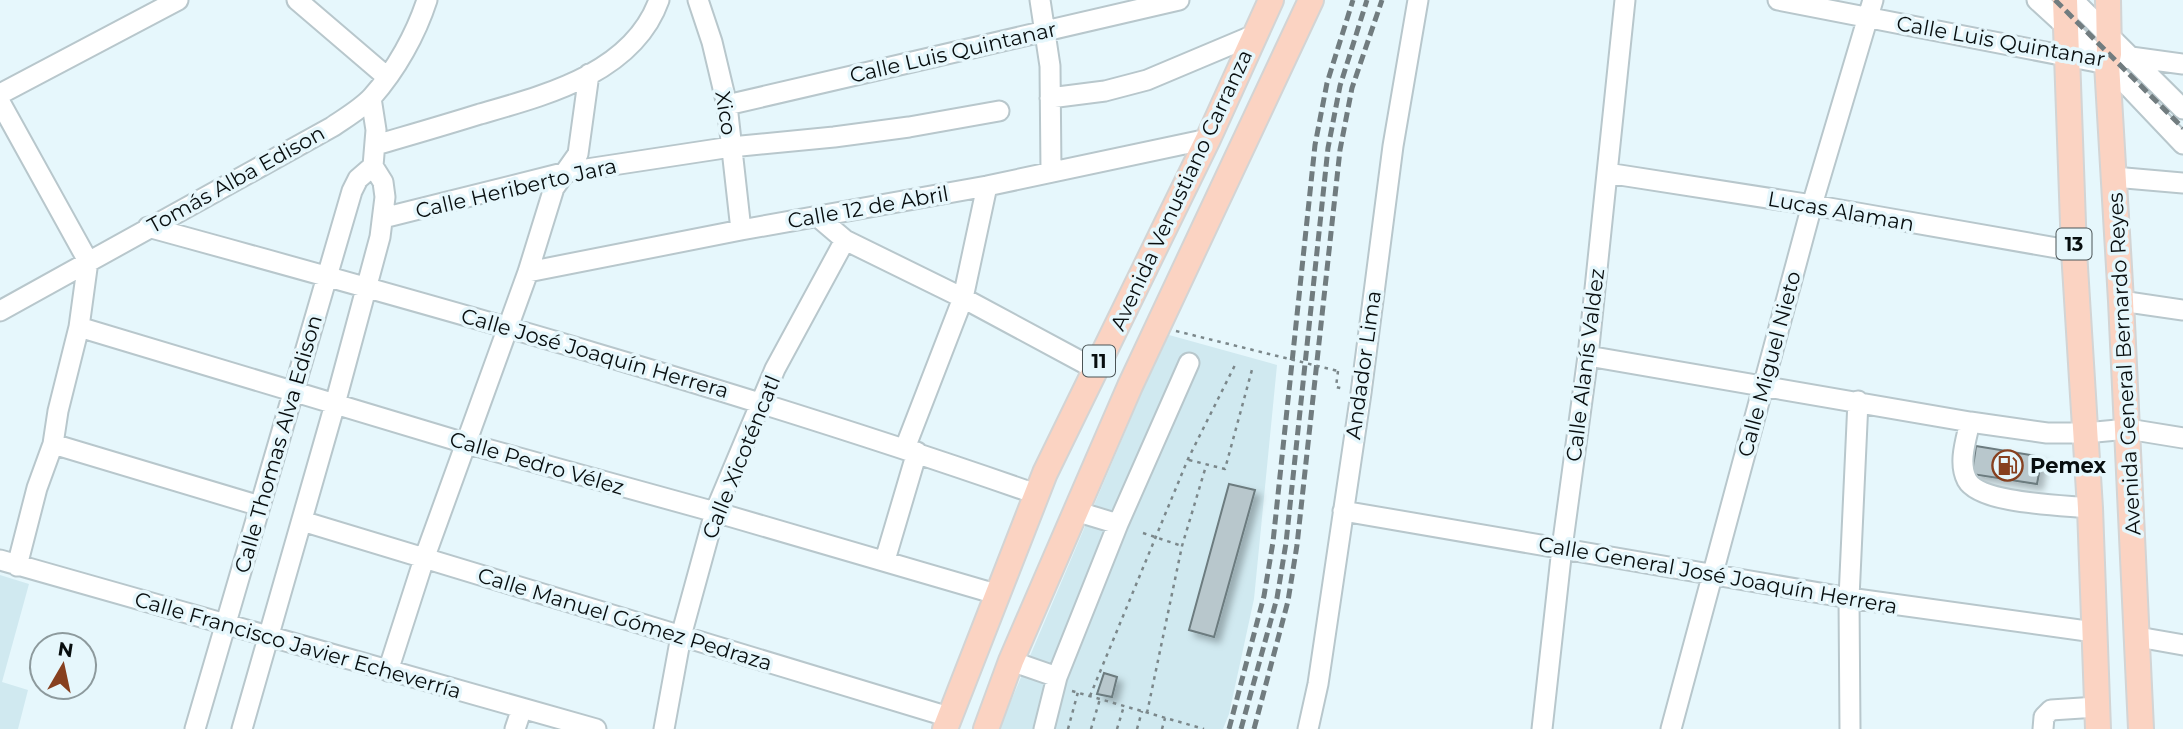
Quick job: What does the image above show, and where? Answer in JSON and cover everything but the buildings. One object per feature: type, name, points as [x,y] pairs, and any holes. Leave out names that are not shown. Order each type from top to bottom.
[{"type":"main road","name":"Avenida Venustiano Carranza","points":[[947,723],[1036,494],[1208,139],[1271,0]]},
{"type":"main road","name":"Avenida Venustiano Carranza","points":[[986,729],[1011,661],[1153,335],[1311,0]]},
{"type":"main road","name":"Avenida General Bernardo Reyes","points":[[2065,0],[2074,251],[2090,508],[2098,718]]},
{"type":"main road","name":"Avenida General Bernardo Reyes","points":[[2108,0],[2107,64],[2128,429],[2141,729]]},
{"type":"street","points":[[0,94],[178,0]]},
{"type":"street","points":[[297,0],[387,77]]},
{"type":"street","name":"Tomás Alba Edison","points":[[0,311],[332,127],[371,98],[387,77],[415,31],[427,0]]},
{"type":"street","points":[[376,145],[532,99],[589,75],[630,46],[645,29],[659,0]]},
{"type":"street","name":"Xico","points":[[698,0],[712,42],[727,105],[741,230]]},
{"type":"street","points":[[1040,0],[1049,66],[1051,172]]},
{"type":"street","name":"Calle Luis Quintanar","points":[[727,105],[1179,0]]},
{"type":"street","name":"Andador Lima","points":[[1308,729],[1318,684],[1343,511],[1392,146],[1418,0]]},
{"type":"street","name":"Calle Alanís Valdez","points":[[1542,729],[1562,548],[1588,356],[1625,0]]},
{"type":"street","name":"Calle Luis Quintanar","points":[[1778,0],[1870,9],[2107,64],[2131,57],[2183,64]]},
{"type":"street","points":[[2037,0],[2107,64],[2183,144]]},
{"type":"street","points":[[2073,0],[2183,109]]},
{"type":"street","name":"Calle Miguel Nieto","points":[[1671,729],[1812,205],[1870,9]]},
{"type":"street","points":[[1050,98],[1105,90],[1147,79],[1254,35]]},
{"type":"street","points":[[388,670],[424,559],[528,272],[554,188],[578,154],[589,75]]},
{"type":"street","name":"Calle Thomas Alva Edison","points":[[242,729],[335,404],[383,218],[383,182],[373,166],[376,145],[371,98]]},
{"type":"street","points":[[0,102],[88,261],[79,327],[58,411],[53,443],[8,563]]},
{"type":"street","name":"Calle Heriberto Jara","points":[[383,218],[566,172],[731,147],[834,137],[999,111]]},
{"type":"street","name":"Calle 12 de Abril","points":[[528,272],[889,202],[987,186],[1208,139]]},
{"type":"street","name":"Calle Thomas Alva Edison","points":[[195,729],[352,191],[358,179],[373,166]]},
{"type":"street","name":"Lucas Alaman","points":[[1607,173],[1812,205],[2074,251]]},
{"type":"street","points":[[2114,177],[2183,183]]},
{"type":"street","points":[[885,561],[911,450],[963,298],[987,186]]},
{"type":"street","points":[[818,217],[845,240],[963,298],[1095,369]]},
{"type":"street","name":"Calle José Joaquín Herrera","points":[[148,227],[508,326],[763,402],[1036,494]]},
{"type":"street","name":"Calle Xicoténcatl","points":[[664,729],[681,636],[715,512],[775,369],[845,240]]},
{"type":"street","points":[[2121,301],[2183,310]]},
{"type":"street","name":"Calle Pedro Vélez","points":[[79,327],[465,443],[996,594]]},
{"type":"street","points":[[1588,356],[2047,433],[2128,429],[2183,438]]},
{"type":"street","points":[[1044,729],[1064,684],[1118,524],[1189,363]]},
{"type":"street","points":[[1850,729],[1849,598],[1858,401]]},
{"type":"street","points":[[1970,422],[1963,465],[1967,479],[1974,489],[2005,499],[2090,508]]},
{"type":"street","points":[[53,443],[260,506]]},
{"type":"street","points":[[1075,511],[1118,524]]},
{"type":"street","name":"Calle General José Joaquín Herrera","points":[[1343,511],[1849,598],[2094,632]]},
{"type":"street","name":"Calle Manuel Gómez Pedraza","points":[[302,521],[681,636],[947,723]]},
{"type":"street","name":"Calle Francisco Javier Echeverría","points":[[8,563],[596,729]]},
{"type":"street","points":[[2138,637],[2183,645]]},
{"type":"street","points":[[1011,661],[1064,684]]},
{"type":"street","points":[[515,729],[522,708]]},
{"type":"street","points":[[2043,729],[2044,717],[2051,710],[2098,718]]},
{"type":"path","points":[[1176,331],[1338,371],[1336,387]]},
{"type":"path","points":[[1090,696],[1188,459],[1236,363]]},
{"type":"path","points":[[1188,459],[1225,469],[1253,366]]},
{"type":"path","points":[[1147,713],[1182,546],[1206,466]]},
{"type":"path","points":[[1143,533],[1182,546]]},
{"type":"path","points":[[1064,684],[1090,696],[1204,729]]},
{"type":"path","points":[[1069,729],[1078,692]]},
{"type":"path","points":[[1091,729],[1100,699]]},
{"type":"path","points":[[1117,729],[1124,706]]},
{"type":"path","points":[[1137,729],[1142,711]]},
{"type":"path","points":[[1162,729],[1165,718]]},
{"type":"shaded area","points":[[1169,335],[1277,365],[1254,599],[1229,714],[1223,729],[999,729],[1142,392]]},
{"type":"shaded area","points":[[0,575],[29,584],[2,682],[28,690],[18,729],[0,729]]},
{"type":"railway","points":[[1229,729],[1264,596],[1273,542],[1315,145],[1327,83],[1353,0]]},
{"type":"railway","points":[[1241,729],[1277,598],[1286,543],[1328,148],[1340,86],[1367,0]]},
{"type":"railway","points":[[1254,729],[1288,601],[1297,545],[1340,150],[1352,88],[1382,0]]},
{"type":"railway","points":[[2055,0],[2183,128]]},
{"type":"place","name":"Pemex","points":[[2007,465]]}]
